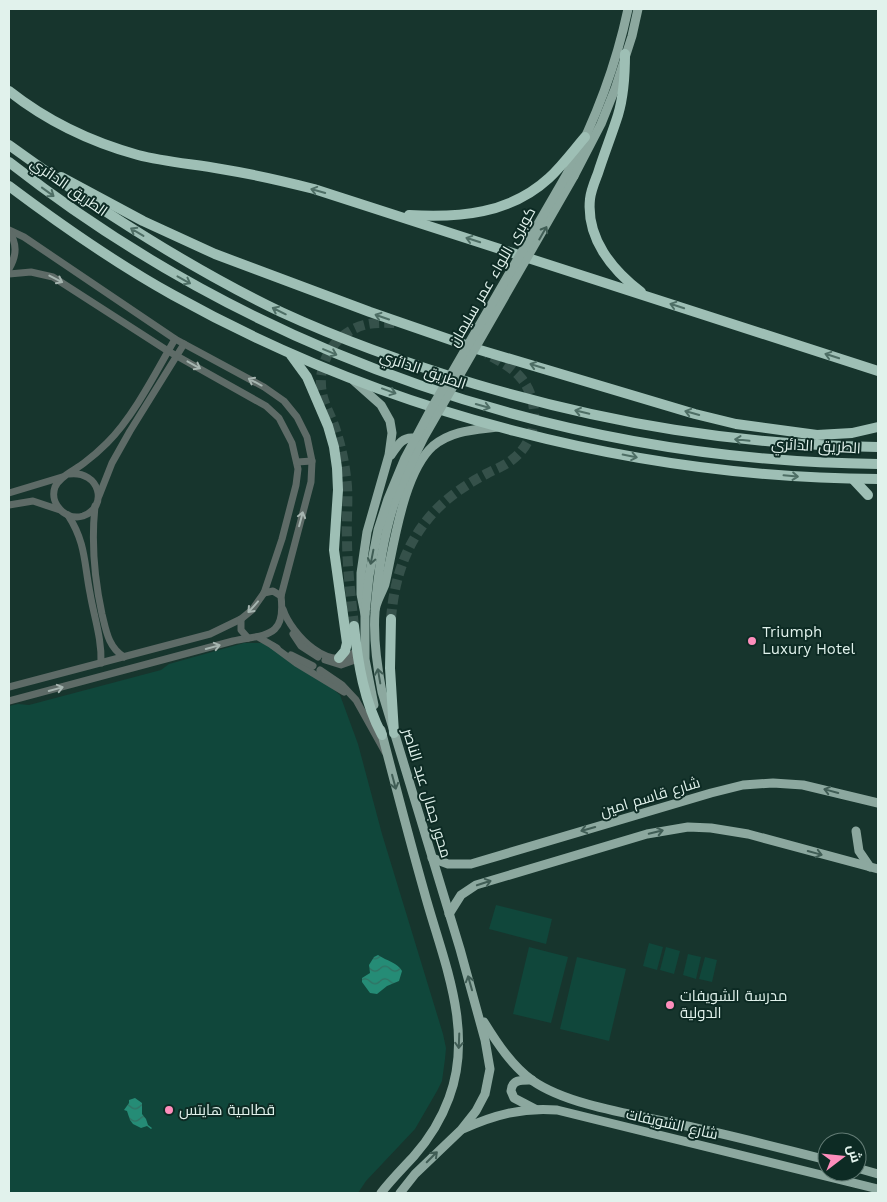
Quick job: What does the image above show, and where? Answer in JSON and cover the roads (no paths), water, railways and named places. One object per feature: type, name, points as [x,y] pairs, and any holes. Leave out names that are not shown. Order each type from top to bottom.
[{"type":"highway","points":[[625,54],[618,114],[592,190],[590,214],[596,237],[606,258],[628,281],[646,296]]},
{"type":"highway","points":[[9,91],[39,113],[57,123],[93,140],[122,150],[168,161],[277,180],[323,192],[878,371]]},
{"type":"highway","points":[[393,214],[438,217],[458,216],[483,212],[506,205],[530,193],[544,183],[585,137]]},
{"type":"highway","name":"الطريق الدائري","points":[[9,145],[130,229],[241,292],[331,334],[422,367],[542,403],[649,426],[752,441],[878,447]]},
{"type":"highway","name":"الطريق الدائري","points":[[9,162],[90,221],[146,258],[197,287],[310,343],[405,381],[506,412],[617,437],[686,449],[749,456],[820,462],[878,464]]},
{"type":"highway","points":[[42,169],[76,184],[143,222],[196,246],[253,269],[428,333],[702,416],[764,428],[850,438],[878,447]]},
{"type":"highway","name":"الطريق الدائري","points":[[9,186],[77,235],[148,280],[222,321],[286,351],[417,401],[501,427],[589,448],[659,461],[746,472],[878,479]]},
{"type":"highway","points":[[286,351],[296,360],[307,377],[328,426],[336,457],[338,490],[334,550],[347,643],[345,651],[339,658]]},
{"type":"highway","points":[[828,435],[852,433],[878,427]]},
{"type":"highway","points":[[853,479],[868,496]]},
{"type":"highway","points":[[390,619],[390,668],[394,733]]},
{"type":"highway","points":[[354,626],[367,700],[382,735]]},
{"type":"main road","name":"كوبرى اللواء عمر سليمان","points":[[365,614],[374,545],[398,472],[431,409],[571,174],[611,71],[628,9]]},
{"type":"main road","name":"كوبرى اللواء عمر سليمان","points":[[375,609],[380,564],[386,534],[394,504],[406,474],[424,437],[608,106],[621,72],[638,9]]},
{"type":"main road","name":"محور جمال عبد الناصر","points":[[348,376],[378,400],[387,415],[391,427],[392,439],[388,460],[374,505],[365,546],[360,587],[365,614],[367,671],[382,735],[454,998],[459,1034],[454,1084],[444,1110],[429,1137],[381,1193]]},
{"type":"main road","name":"محور جمال عبد الناصر","points":[[400,1193],[434,1154],[461,1130],[481,1103],[490,1076],[489,1058],[478,1013],[379,678],[375,651],[375,609],[383,590],[399,518],[419,464],[435,445],[450,436],[468,430],[501,427]]},
{"type":"main road","points":[[388,460],[401,442],[410,438],[416,439],[421,445],[422,450],[419,464]]},
{"type":"main road","name":"شارع قاسم امين","points":[[432,858],[454,864],[476,862],[711,793],[753,784],[803,785],[878,803]]},
{"type":"main road","points":[[450,914],[461,895],[476,885],[647,834],[678,828],[712,828],[748,834],[876,868]]},
{"type":"main road","points":[[856,831],[859,851],[864,860],[876,868]]},
{"type":"main road","name":"شارع الشويفات","points":[[478,1013],[506,1053],[532,1080],[571,1099],[817,1158]]},
{"type":"main road","points":[[532,1080],[517,1081],[512,1084],[510,1091],[514,1098],[535,1109]]},
{"type":"main road","name":"شارع الشويفات","points":[[461,1130],[486,1118],[503,1114],[535,1109],[557,1110],[878,1189]]},
{"type":"main road","points":[[875,1162],[875,1173]]},
{"type":"street","points":[[9,231],[15,245],[15,254],[9,270]]},
{"type":"street","points":[[9,231],[24,237],[175,339],[264,386],[291,408],[303,426],[312,461],[311,482],[281,596],[283,609],[292,634],[308,651],[341,665],[358,655]]},
{"type":"street","points":[[9,274],[31,272],[53,277],[176,356],[257,400],[279,418],[289,434],[297,462],[296,485],[282,539],[264,593],[252,610],[241,619],[210,634],[9,686]]},
{"type":"street","points":[[60,510],[54,496],[55,488],[59,481],[100,449],[118,431],[175,339]]},
{"type":"street","points":[[9,505],[33,501],[76,517],[90,512],[95,506],[112,463],[184,344]]},
{"type":"street","points":[[297,462],[312,461]]},
{"type":"street","points":[[9,493],[77,473],[91,478],[98,491],[98,499]]},
{"type":"street","points":[[95,506],[92,554],[97,592],[110,642],[115,651],[124,657]]},
{"type":"street","points":[[68,515],[83,545],[90,594],[100,639],[101,663]]},
{"type":"street","points":[[282,539],[295,543]]},
{"type":"street","points":[[264,593],[273,591],[281,596]]},
{"type":"street","points":[[9,701],[248,638],[258,637],[272,632],[278,625],[283,609]]},
{"type":"street","points":[[241,619],[241,630],[248,638]]},
{"type":"street","points":[[288,621],[308,645],[331,657],[339,658],[358,655]]},
{"type":"street","points":[[258,637],[316,668],[342,685],[360,705],[388,756]]},
{"type":"street","points":[[273,646],[296,663],[343,691],[360,705]]},
{"type":"water","points":[[378,955],[395,964],[402,971],[399,981],[387,986],[377,994],[370,993],[362,982],[362,978],[370,973],[369,965],[374,957]]},
{"type":"water","points":[[135,1098],[142,1103],[142,1114],[151,1129],[147,1126],[141,1128],[133,1124],[127,1111],[124,1110],[129,1100]]},
{"type":"tunnel","points":[[354,626],[349,582],[346,477],[338,438],[322,393],[322,371],[330,351],[344,335],[368,324],[398,323]]},
{"type":"tunnel","points":[[391,619],[395,590],[403,562],[409,548],[424,524],[440,506],[459,491],[513,459],[528,442],[532,431],[534,409],[532,398],[527,388],[514,371],[487,354]]},
{"type":"place","name":"Triumph Luxury Hotel","points":[[752,641]]},
{"type":"place","name":"مدرسة الشويفات الدولية","points":[[670,1005]]},
{"type":"place","name":"قطامية هايتس","points":[[169,1110]]}]
